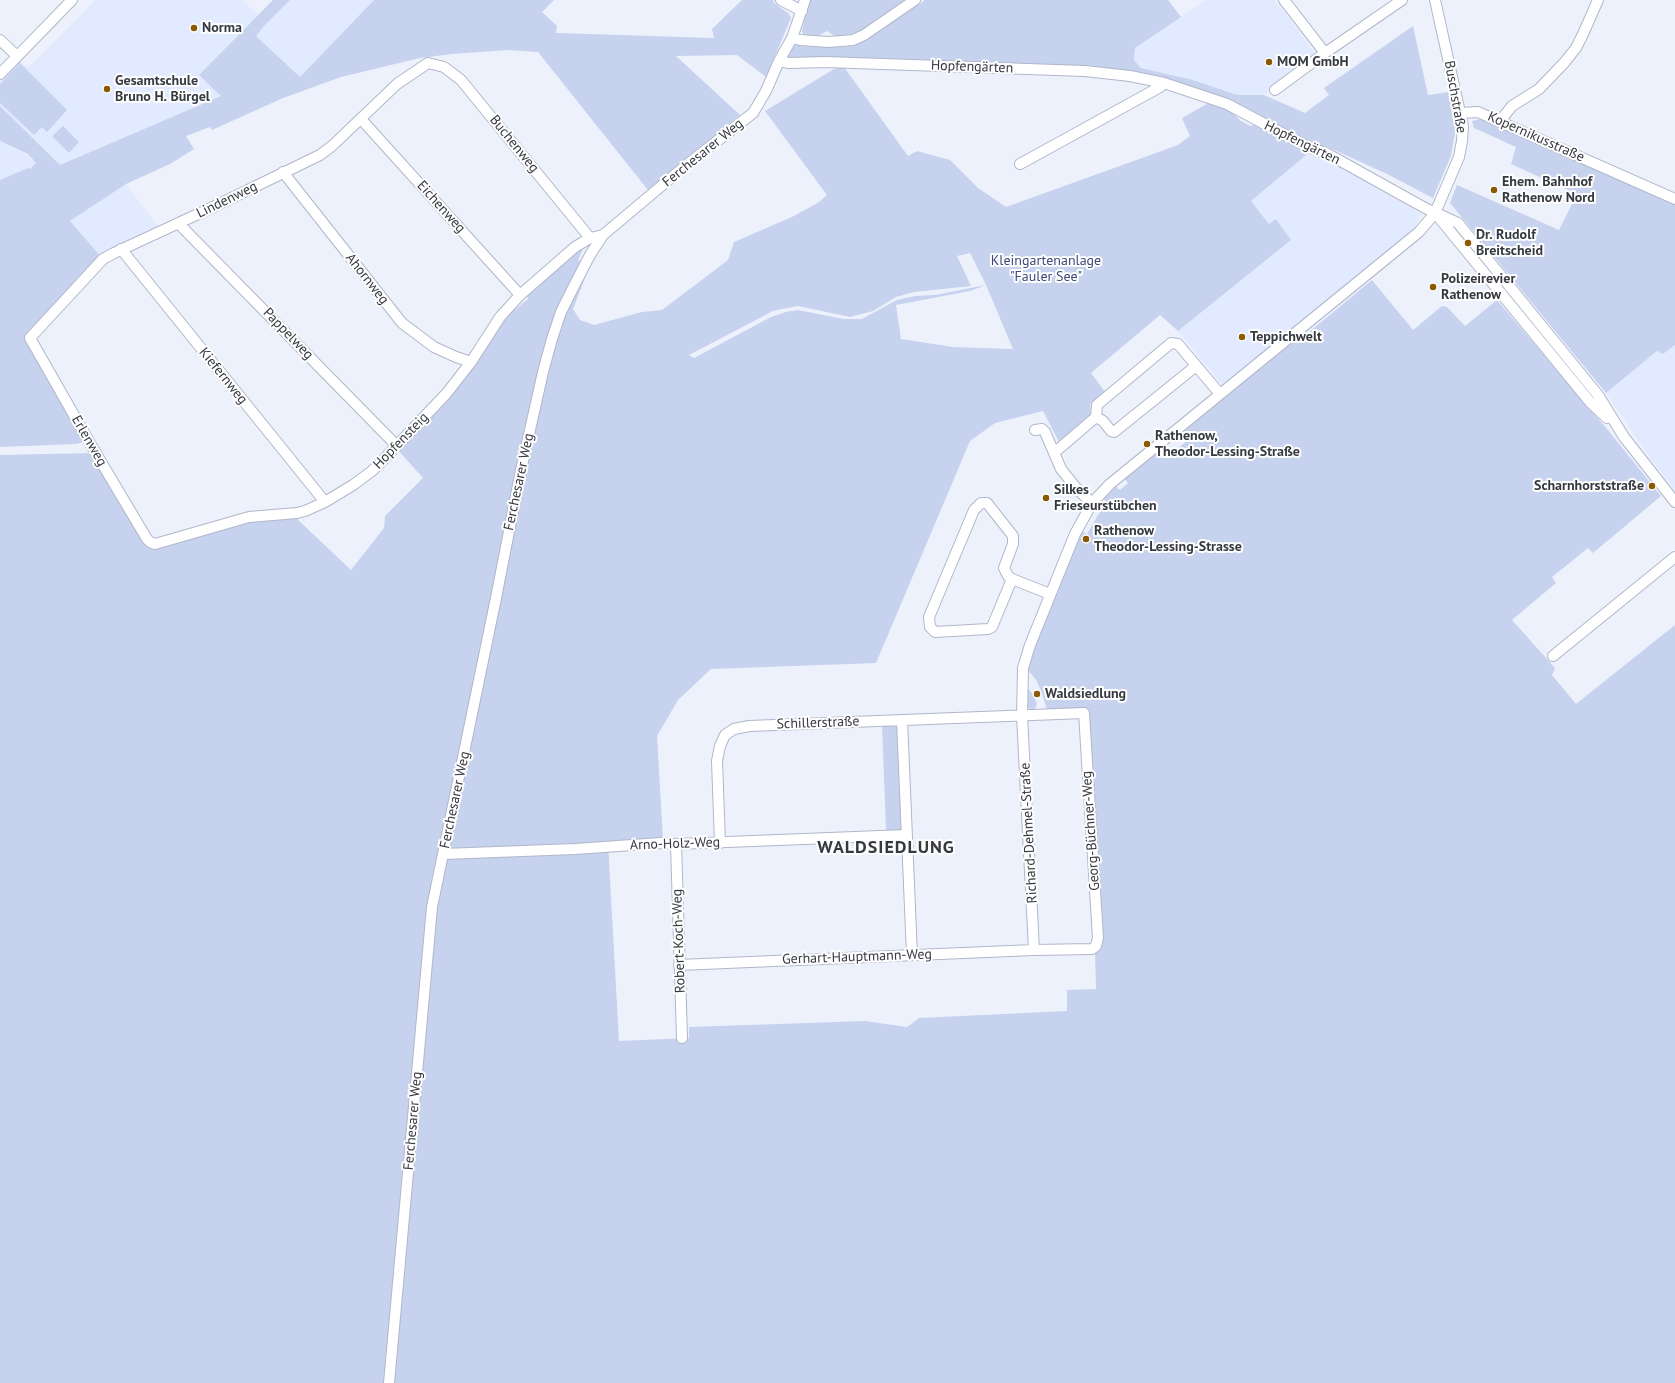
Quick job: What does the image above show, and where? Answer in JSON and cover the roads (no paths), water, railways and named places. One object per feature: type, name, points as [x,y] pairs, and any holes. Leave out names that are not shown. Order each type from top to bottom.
[{"type":"street","points":[[0,74],[72,0]]},
{"type":"street","points":[[781,0],[802,11]]},
{"type":"street","name":"Ferchesarer Weg","points":[[389,1383],[428,936],[432,907],[521,470],[543,372],[561,312],[590,254],[603,235],[678,172],[753,113],[766,91],[781,57],[792,38],[805,0]]},
{"type":"street","points":[[792,38],[829,42],[853,40],[864,35],[915,0]]},
{"type":"street","points":[[1284,0],[1325,53]]},
{"type":"street","points":[[1275,90],[1325,53],[1402,0]]},
{"type":"street","name":"Buschstraße","points":[[1220,394],[1419,232],[1435,213],[1461,148],[1463,126],[1436,0]]},
{"type":"street","points":[[1500,121],[1512,106],[1539,89],[1564,63],[1576,48],[1598,0]]},
{"type":"street","points":[[0,40],[17,56]]},
{"type":"street","name":"Hopfengärten","points":[[781,57],[789,63],[833,62],[1086,71],[1130,76],[1164,83],[1226,104],[1306,146],[1328,154],[1435,213],[1458,223],[1598,395],[1617,428],[1675,502]]},
{"type":"street","name":"Lindenweg","points":[[30,338],[103,259],[121,249],[320,155],[332,146],[398,84],[420,67],[428,63]]},
{"type":"street","name":"Buchenweg","points":[[428,63],[444,67],[461,80],[590,238]]},
{"type":"street","points":[[1020,164],[1065,145],[1160,87],[1164,83]]},
{"type":"street","name":"Kopernikusstraße","points":[[1461,112],[1478,112],[1671,197]]},
{"type":"street","name":"Eichenweg","points":[[361,118],[520,295]]},
{"type":"street","name":"Ahornweg","points":[[283,172],[402,323],[434,347],[471,362]]},
{"type":"street","points":[[1671,197],[1675,187]]},
{"type":"street","name":"Pappelweg","points":[[178,223],[397,446]]},
{"type":"street","name":"Ferchesarer Weg","points":[[590,238],[603,235]]},
{"type":"street","name":"Hopfensteig","points":[[150,542],[156,544],[249,517],[297,513],[325,502],[353,485],[372,471],[451,388],[471,362],[500,317],[520,295],[575,247],[590,238]]},
{"type":"street","name":"Kiefernweg","points":[[121,249],[325,502]]},
{"type":"street","name":"Erlenweg","points":[[30,338],[91,445],[150,542]]},
{"type":"street","points":[[1054,453],[1096,417],[1097,405],[1171,343],[1178,344],[1220,394]]},
{"type":"street","points":[[1096,417],[1103,421],[1110,431],[1114,432],[1196,366]]},
{"type":"street","name":"Richard-Dehmel-Straße","points":[[1034,950],[1022,716],[1023,668],[1030,645],[1075,534],[1092,504],[1110,484],[1220,394]]},
{"type":"street","points":[[1035,430],[1042,429],[1045,432],[1061,469],[1077,489],[1092,504]]},
{"type":"street","points":[[1012,579],[992,627],[988,629],[935,632],[930,627],[929,617],[974,510],[982,503],[987,503],[1013,536],[1013,544],[1004,568],[1012,579],[1050,594]]},
{"type":"street","points":[[1554,656],[1675,557]]},
{"type":"street","name":"Georg-Büchner-Weg","points":[[1022,716],[1084,713],[1098,938],[1096,946],[1092,949],[1034,950]]},
{"type":"street","name":"Schillerstraße","points":[[720,842],[718,760],[720,746],[725,735],[734,728],[749,726],[1022,716]]},
{"type":"street","points":[[902,720],[912,955]]},
{"type":"street","name":"Arno-Holz-Weg","points":[[444,854],[575,849],[661,843],[676,844],[906,835]]},
{"type":"street","name":"Robert-Koch-Weg","points":[[676,844],[682,1038]]},
{"type":"street","name":"Gerhart-Hauptmann-Weg","points":[[679,965],[1034,950]]},
{"type":"place","name":"Norma","points":[[194,28]]},
{"type":"place","name":"MOM GmbH","points":[[1269,62]]},
{"type":"place","name":"Gesamtschule Bruno H. Bürgel","points":[[107,89]]},
{"type":"place","name":"Ehem. Bahnhof Rathenow Nord","points":[[1494,190]]},
{"type":"place","name":"Dr. Rudolf Breitscheid","points":[[1468,243]]},
{"type":"place","name":"Polizeirevier Rathenow","points":[[1433,287]]},
{"type":"place","name":"Teppichwelt","points":[[1242,337]]},
{"type":"place","name":"Rathenow, Theodor-Lessing-Straße","points":[[1147,444]]},
{"type":"place","name":"Scharnhorststraße","points":[[1652,486]]},
{"type":"place","name":"Silkes Frieseurstübchen","points":[[1046,498]]},
{"type":"place","name":"Rathenow Theodor-Lessing-Strasse","points":[[1086,539]]},
{"type":"place","name":"Waldsiedlung","points":[[1037,694]]},
{"type":"district","name":"WALDSIEDLUNG","points":[[886,848]]},
{"type":"park label","name":"Kleingartenanlage \"Fauler See\"","points":[[1046,270]]}]
